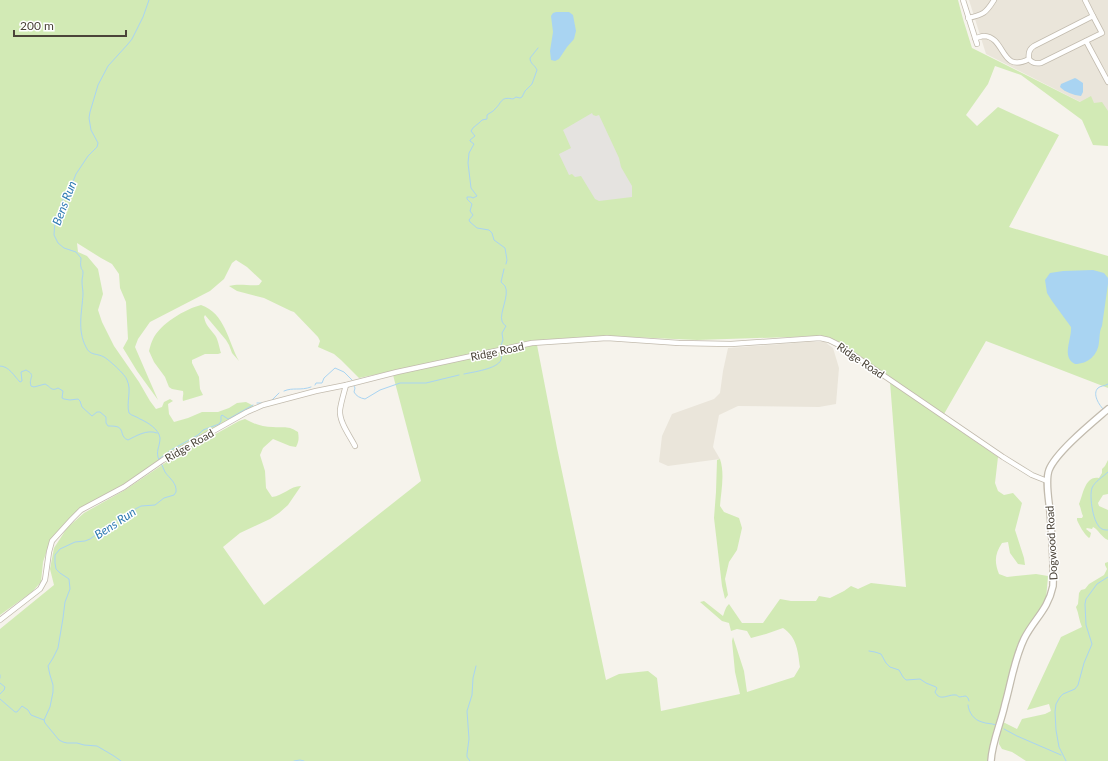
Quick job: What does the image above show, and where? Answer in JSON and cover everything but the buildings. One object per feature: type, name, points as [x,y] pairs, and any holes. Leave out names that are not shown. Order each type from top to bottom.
[{"type":"street","points":[[963,0],[977,44]]},
{"type":"street","points":[[968,18],[983,14],[994,0]]},
{"type":"street","points":[[1029,59],[1034,63],[1041,63],[1102,33],[1086,0]]},
{"type":"street","points":[[1029,59],[1031,48],[1093,16]]},
{"type":"street","points":[[975,38],[983,36],[991,38],[1009,60],[1015,63],[1022,63],[1029,59]]},
{"type":"street","points":[[1086,41],[1106,72],[1108,82]]},
{"type":"street","name":"Ridge Road","points":[[0,620],[40,589],[45,580],[52,541],[77,514],[88,506],[124,487],[162,460],[255,408],[293,397],[397,372],[532,343],[607,338],[731,344],[824,338],[839,345],[1003,457],[1032,475],[1047,481]]},
{"type":"street","points":[[346,385],[340,412],[344,426],[355,446]]},
{"type":"street","name":"Dogwood Road","points":[[991,761],[1016,660],[1021,646],[1030,629],[1046,607],[1053,586],[1052,540],[1047,481],[1049,470],[1054,462],[1072,442],[1106,410]]},
{"type":"shaded area","points":[[969,0],[1108,0],[1108,116],[986,54]]},
{"type":"shaded area","points":[[592,113],[596,116],[599,115],[619,158],[621,167],[632,186],[632,197],[599,201],[595,199],[581,176],[575,177],[572,174],[569,175],[559,154],[571,148],[563,130]]},
{"type":"shaded area","points":[[825,342],[833,348],[839,368],[836,404],[819,407],[738,406],[719,415],[713,447],[720,459],[668,466],[659,462],[662,436],[672,414],[714,399],[720,393],[728,348]]},
{"type":"green space","points":[[0,0],[958,0],[972,48],[1080,102],[1091,96],[1094,103],[1102,102],[1108,111],[1108,146],[1093,145],[1082,120],[1021,75],[995,66],[988,84],[966,115],[977,126],[998,107],[1059,135],[1009,227],[1108,256],[1108,388],[986,341],[944,414],[837,341],[822,336],[697,340],[608,336],[539,340],[359,378],[334,354],[318,347],[320,341],[318,337],[294,312],[264,298],[237,291],[229,286],[259,285],[262,281],[247,267],[236,260],[232,263],[224,279],[210,291],[150,322],[138,339],[135,347],[158,400],[137,371],[123,348],[128,339],[126,302],[120,288],[119,274],[112,264],[77,243],[78,252],[87,256],[98,269],[103,294],[98,310],[102,322],[114,346],[156,409],[162,407],[164,402],[170,399],[173,401],[168,404],[169,414],[174,422],[202,412],[218,412],[237,403],[246,402],[254,406],[173,451],[128,482],[82,507],[63,527],[48,547],[43,562],[41,582],[32,592],[0,615]]},
{"type":"green space","points":[[201,305],[216,314],[221,321],[239,361],[232,353],[226,340],[205,315],[204,317],[206,322],[216,338],[221,353],[205,354],[192,360],[199,377],[200,389],[203,395],[183,401],[183,391],[169,387],[165,377],[154,362],[149,351],[152,340],[161,328],[174,318]]},
{"type":"green space","points":[[537,345],[606,680],[619,674],[648,671],[657,678],[661,711],[740,694],[735,672],[732,641],[733,637],[744,671],[747,692],[794,677],[800,667],[794,640],[783,628],[751,638],[747,631],[737,629],[731,631],[729,623],[722,621],[700,602],[704,601],[723,616],[729,604],[742,623],[763,623],[780,599],[791,601],[816,601],[819,596],[830,598],[851,586],[858,589],[871,583],[906,587],[890,382],[998,457],[995,483],[998,491],[1004,495],[1013,493],[1022,503],[1015,530],[1025,565],[1018,564],[1010,553],[1008,542],[1002,543],[996,558],[996,565],[999,574],[1007,577],[1036,574],[1048,576],[1046,599],[1047,598],[1018,644],[988,761],[0,761],[0,629],[54,585],[50,569],[54,548],[67,528],[84,513],[125,490],[171,459],[239,421],[245,419],[262,426],[286,427],[295,430],[298,432],[299,436],[296,447],[273,439],[263,448],[260,455],[265,471],[266,488],[272,497],[280,495],[297,486],[301,486],[288,505],[279,513],[270,519],[240,533],[223,547],[264,605],[421,481],[393,375]]},
{"type":"green space","points":[[720,459],[722,477],[720,506],[724,512],[739,518],[742,528],[737,550],[729,562],[725,579],[728,595],[725,599],[722,586],[714,518],[717,460]]},
{"type":"green space","points":[[1108,460],[1108,494],[1103,495],[1098,503],[1099,506],[1108,510],[1108,540],[1093,527],[1092,529],[1086,529],[1091,533],[1089,538],[1080,527],[1077,520],[1077,518],[1082,518],[1083,516],[1079,504],[1085,486],[1094,478],[1099,478],[1102,473],[1102,469]]},
{"type":"green space","points":[[1108,562],[1108,761],[1026,761],[1012,752],[1002,749],[999,744],[1000,731],[1003,722],[1017,729],[1022,719],[1045,714],[1051,711],[1049,704],[1027,710],[1061,637],[1082,627],[1076,607],[1078,604],[1079,593],[1089,584],[1104,575],[1107,569],[1105,563]]},
{"type":"water","points":[[556,12],[569,12],[573,15],[576,31],[574,39],[559,59],[555,61],[551,60],[550,51],[553,32],[551,16]]},
{"type":"water","points":[[1075,78],[1083,83],[1083,92],[1081,96],[1069,93],[1060,87],[1061,84]]},
{"type":"water","points":[[1093,270],[1104,273],[1108,278],[1098,347],[1092,358],[1080,364],[1075,364],[1071,361],[1068,352],[1071,327],[1047,293],[1045,280],[1050,273]]},
{"type":"waterway","name":"Bens Run","points":[[149,0],[143,17],[132,39],[108,66],[98,85],[89,118],[91,130],[98,143],[97,147],[88,156],[76,174],[64,197],[55,221],[54,235],[58,243],[64,248],[76,252],[81,258],[81,268],[83,272],[81,328],[83,341],[90,352],[106,358],[117,367],[126,378],[129,388],[129,413],[149,424],[159,435],[159,460]]},
{"type":"waterway","points":[[506,264],[507,260],[505,248],[494,240],[492,233],[489,230],[477,228],[469,220],[473,215],[470,211],[472,204],[467,197],[473,198],[477,196],[471,188],[468,163],[469,153],[474,144],[470,140],[475,136],[471,131],[482,120],[487,119],[487,115],[494,110],[503,99],[522,97],[525,91],[532,84],[537,70],[530,58],[538,48]]},
{"type":"waterway","points":[[500,348],[503,340],[502,333],[506,326],[502,322],[501,318],[506,294],[505,286],[501,282],[504,269]]},
{"type":"waterway","points":[[464,374],[495,366],[501,360],[501,353]]},
{"type":"waterway","points":[[0,366],[9,369],[20,382],[22,381],[21,372],[26,370],[32,375],[30,381],[31,386],[34,387],[45,384],[52,389],[58,388],[63,391],[62,398],[64,399],[78,399],[82,407],[92,416],[97,412],[100,412],[106,417],[106,423],[108,426],[120,428],[124,437],[128,440],[146,432],[157,433]]},
{"type":"waterway","points":[[315,385],[316,383],[322,383],[324,378],[335,368],[344,372],[352,380]]},
{"type":"waterway","points":[[354,386],[354,392],[356,395],[365,399],[380,390],[400,383],[426,383],[459,375]]},
{"type":"waterway","points":[[1104,410],[1098,402],[1096,390],[1099,387],[1108,384]]},
{"type":"waterway","points":[[284,391],[311,387]]},
{"type":"waterway","points":[[271,401],[279,393]]},
{"type":"waterway","points":[[257,403],[264,403]]},
{"type":"waterway","points":[[159,459],[171,450],[198,435],[203,430],[219,424],[222,415],[228,419],[253,405]]},
{"type":"waterway","name":"Bens Run","points":[[121,761],[97,746],[67,743],[59,740],[44,720],[50,707],[53,692],[53,685],[48,666],[58,648],[65,602],[70,589],[69,579],[56,569],[55,555],[60,549],[75,542],[90,539],[103,530],[109,529],[122,516],[141,506],[155,505],[164,498],[174,495],[176,489],[173,481],[165,472],[161,463]]},
{"type":"waterway","points":[[1108,472],[1097,481],[1091,492],[1092,510],[1096,522],[1102,529],[1108,530]]},
{"type":"waterway","points":[[1066,761],[1059,747],[1056,730],[1056,704],[1063,694],[1075,689],[1078,685],[1084,663],[1092,644],[1086,625],[1086,599],[1097,584],[1108,577]]},
{"type":"waterway","points":[[869,651],[881,654],[886,663],[890,667],[899,670],[906,680],[920,679],[936,687],[935,692],[939,697],[953,695],[959,697],[966,696],[969,701]]},
{"type":"waterway","points":[[470,761],[467,757],[469,739],[467,711],[472,695],[473,678],[476,666]]},
{"type":"waterway","points":[[0,683],[5,687],[0,694]]},
{"type":"waterway","points":[[0,699],[15,712],[17,712],[22,706],[28,710],[31,715],[44,720]]},
{"type":"waterway","points":[[968,705],[969,711],[974,718],[984,723],[996,725]]},
{"type":"waterway","points":[[1004,729],[1061,755]]},
{"type":"waterway","name":"Bens Run","points":[[294,761],[304,761]]}]
